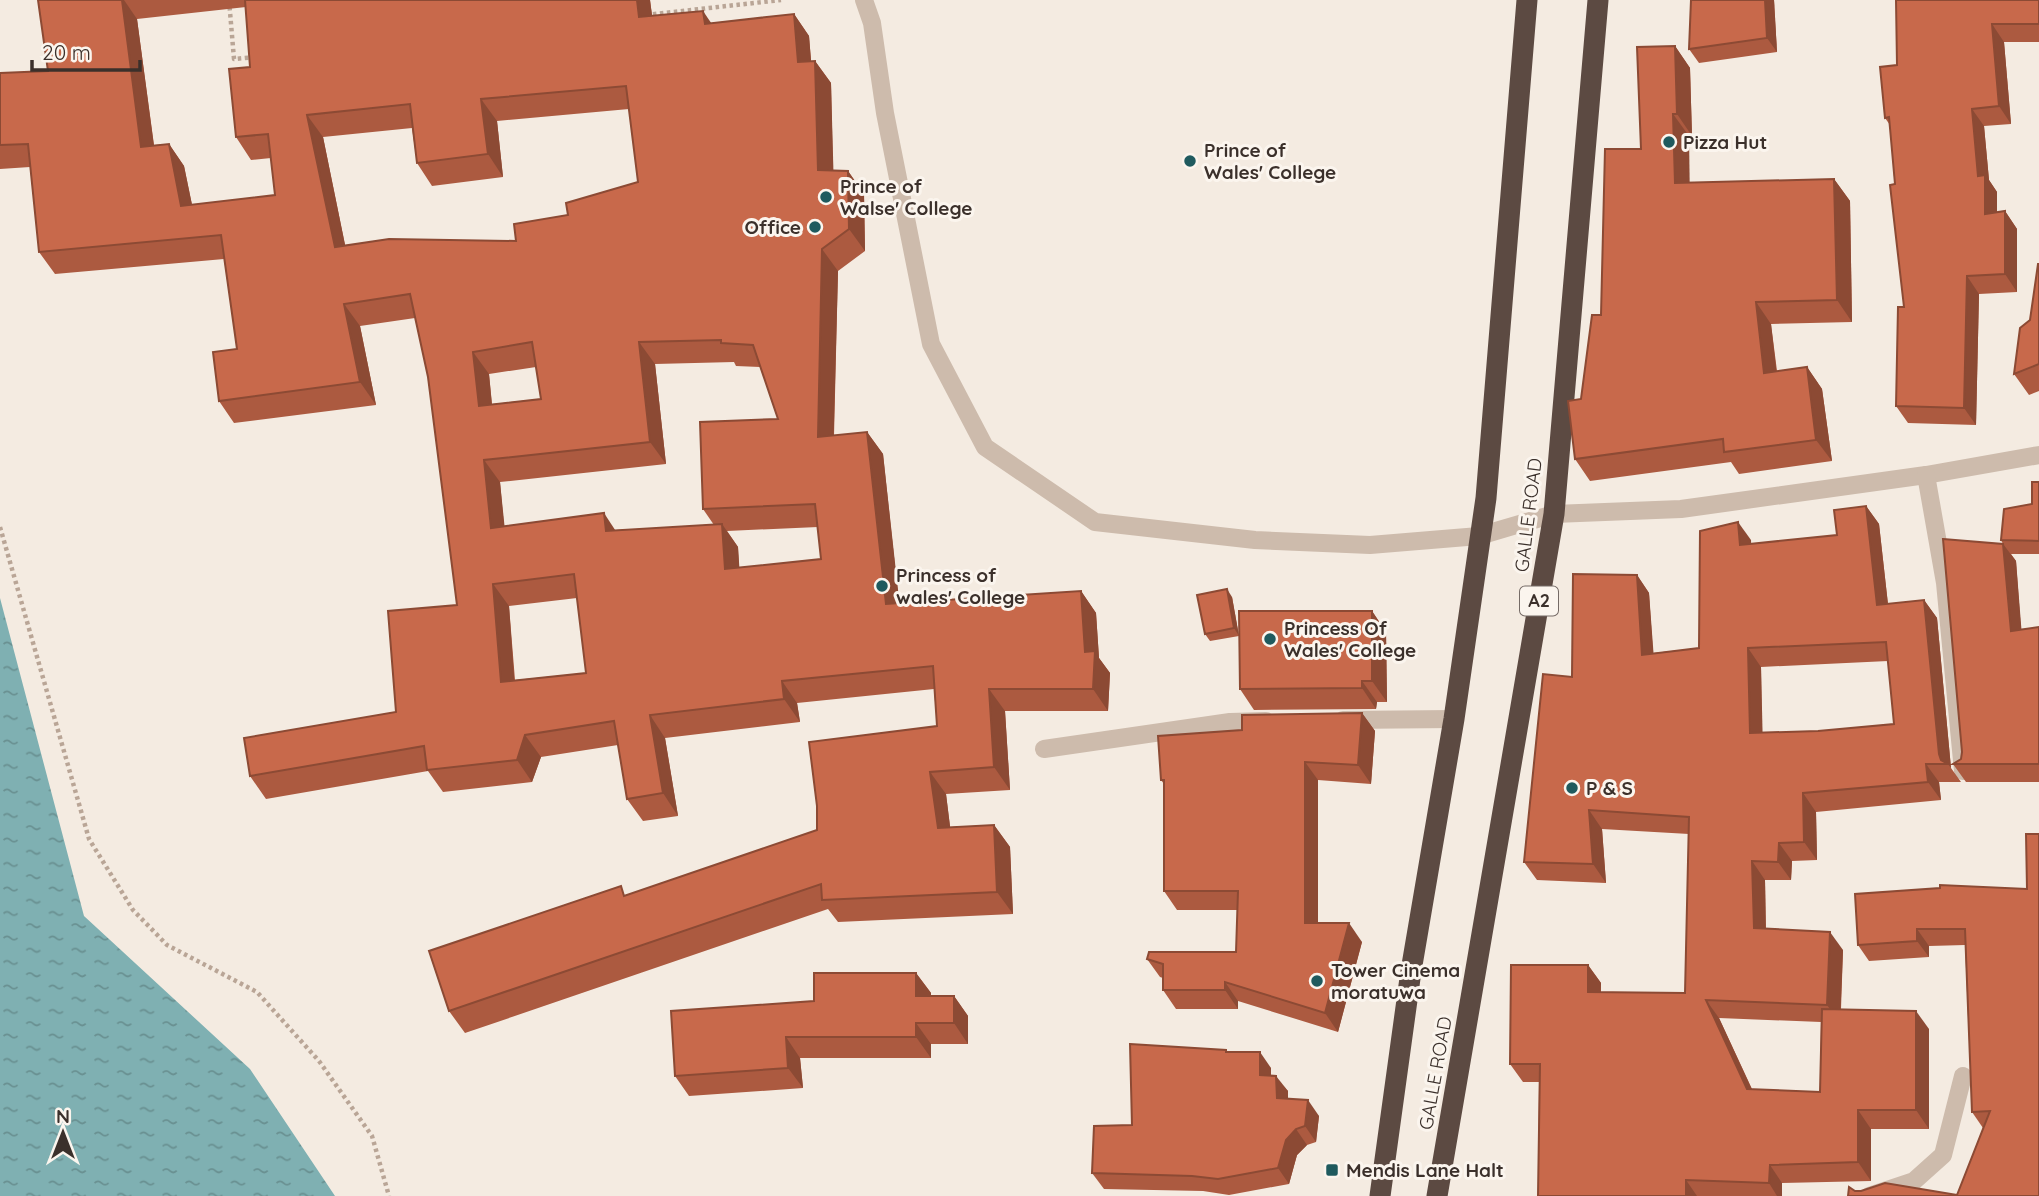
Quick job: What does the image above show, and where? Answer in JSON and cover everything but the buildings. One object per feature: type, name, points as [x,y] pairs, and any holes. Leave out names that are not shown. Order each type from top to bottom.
[{"type":"highway","name":"GALLE ROAD","points":[[1380,1196],[1411,971],[1454,719],[1487,484],[1527,0]]},
{"type":"highway","name":"GALLE ROAD","points":[[1437,1196],[1554,514],[1598,0]]},
{"type":"street","points":[[864,0],[872,23],[885,113],[931,344],[985,447],[1095,522],[1255,540],[1370,545],[1479,536],[1554,514],[1681,509],[1926,475],[2039,455]]},
{"type":"street","points":[[1926,475],[1945,583],[1963,771]]},
{"type":"street","points":[[1322,720],[1454,719]]},
{"type":"street","points":[[1044,749],[1230,722],[1282,721]]},
{"type":"street","points":[[1869,1196],[1914,1181],[1943,1155],[1963,1076]]},
{"type":"path","points":[[229,0],[234,59],[261,56]]},
{"type":"path","points":[[644,15],[781,0]]},
{"type":"path","points":[[0,527],[89,839],[132,910],[167,945],[257,992],[319,1061],[372,1136],[389,1196]]},
{"type":"water","points":[[0,598],[84,916],[250,1069],[335,1196],[0,1196]]},
{"type":"place","name":"Pizza Hut","points":[[1669,142]]},
{"type":"place","name":"Prince of Wales' College","points":[[1190,161]]},
{"type":"place","name":"Prince of Walse' College","points":[[826,197]]},
{"type":"place","name":"Office","points":[[815,227]]},
{"type":"place","name":"Princess of wales' College","points":[[882,586]]},
{"type":"place","name":"Princess Of Wales' College","points":[[1270,639]]},
{"type":"place","name":"P & S","points":[[1572,788]]},
{"type":"place","name":"Tower Cinema moratuwa","points":[[1317,981]]},
{"type":"place","name":"Mendis Lane Halt","points":[[1332,1170]]}]
